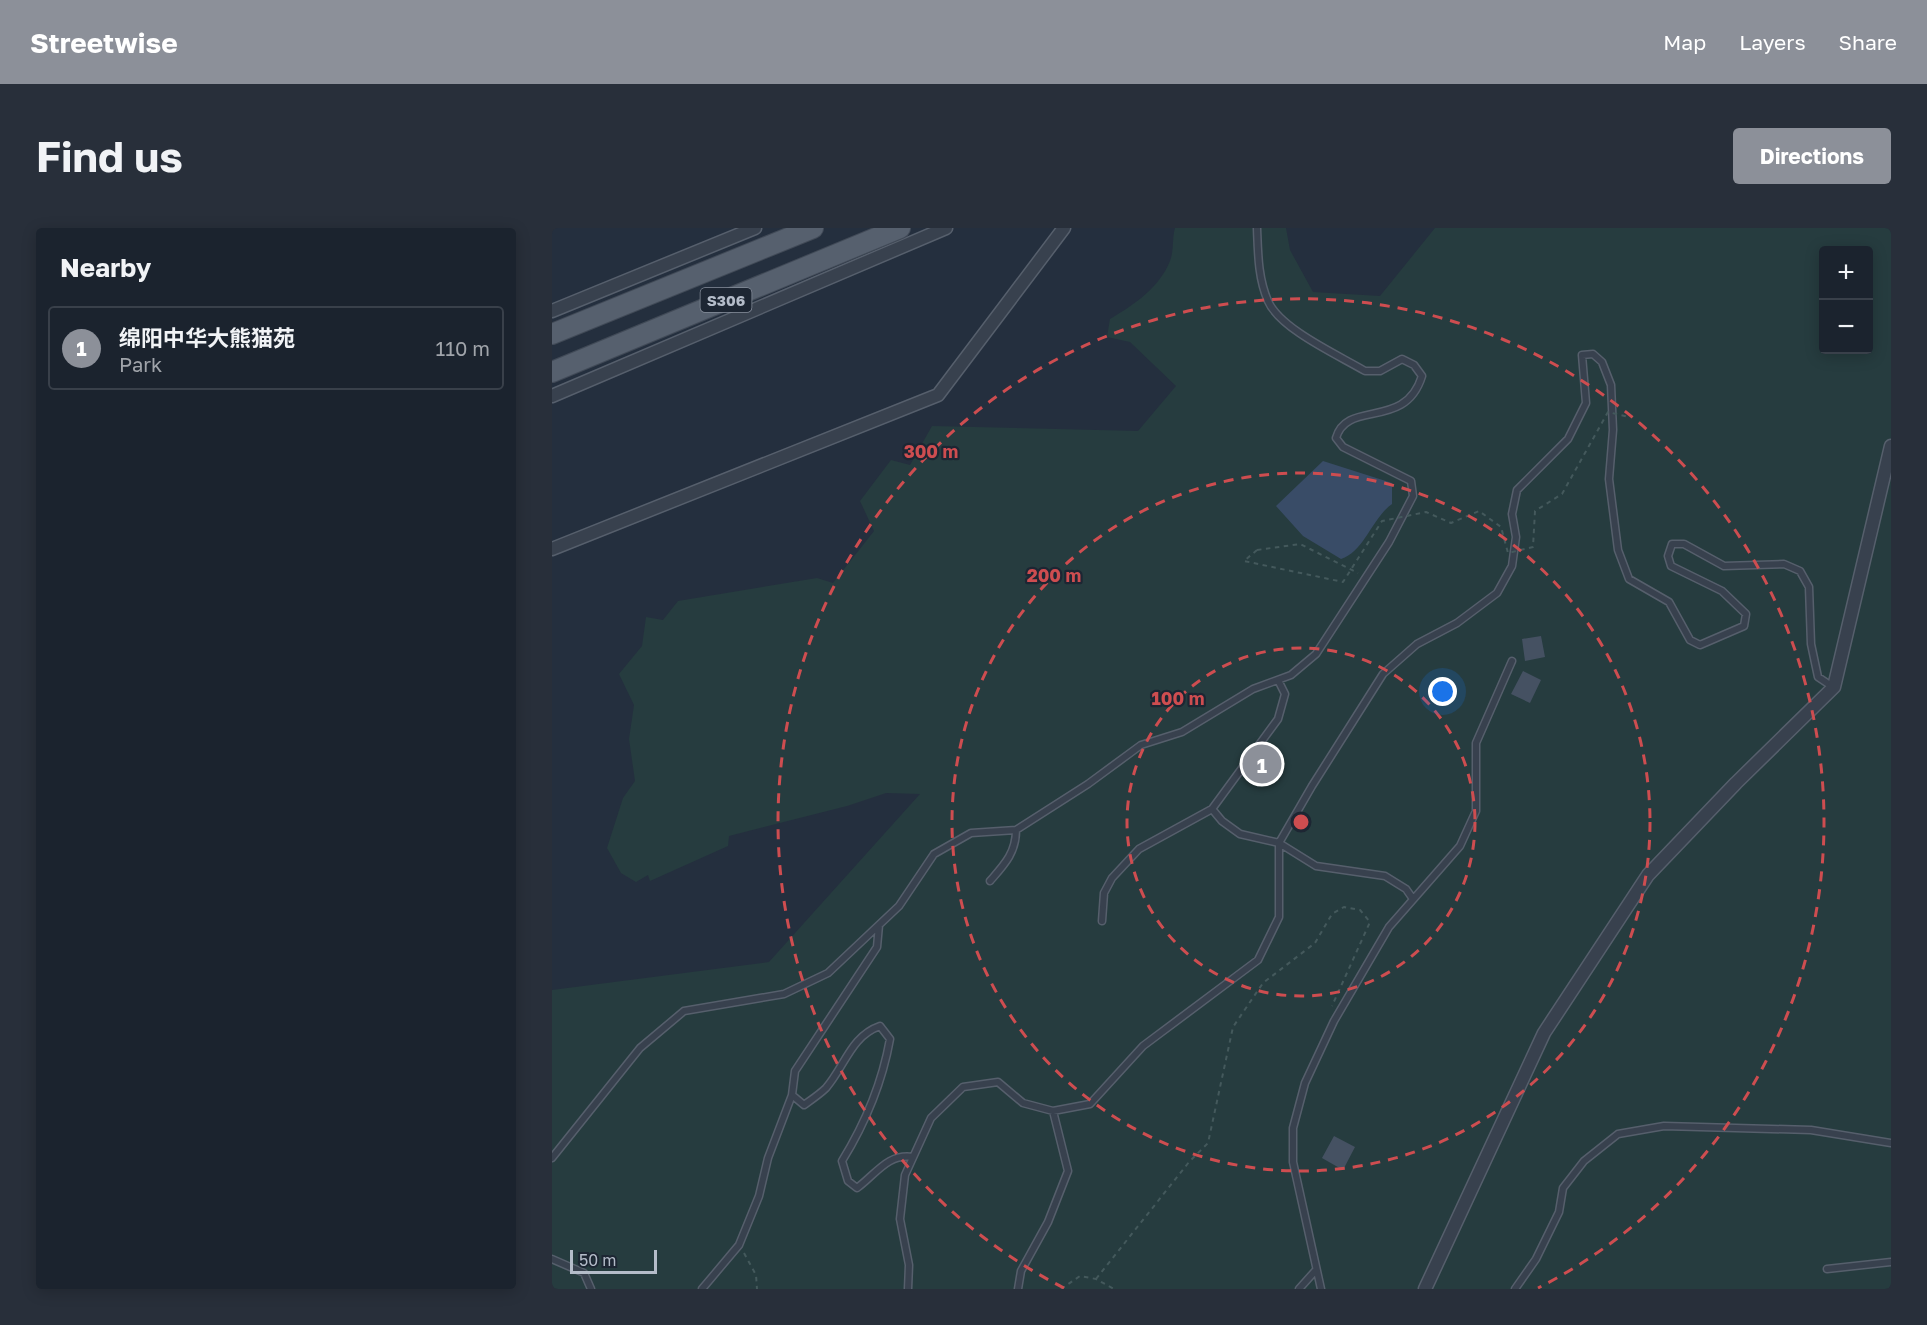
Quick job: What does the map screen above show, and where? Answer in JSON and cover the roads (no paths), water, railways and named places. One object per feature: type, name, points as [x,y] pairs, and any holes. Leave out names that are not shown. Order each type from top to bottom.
[{"type":"main road","name":"S306","points":[[552,334],[813,228]]},
{"type":"main road","name":"S306","points":[[552,372],[900,228]]},
{"type":"street","points":[[552,311],[755,228]]},
{"type":"street","points":[[552,396],[946,228]]},
{"type":"street","points":[[552,549],[938,395],[1064,228]]},
{"type":"street","points":[[1425,1289],[1544,1033],[1648,875],[1736,783],[1834,687],[1891,446]]},
{"type":"lane","points":[[552,1158],[640,1048],[684,1011],[784,994],[828,973],[899,906],[934,854],[971,833],[1016,830],[1088,784],[1141,745],[1182,732],[1253,689],[1291,675],[1316,654],[1389,542],[1413,496],[1411,481],[1343,447],[1336,438],[1339,426],[1349,419],[1405,404],[1418,389],[1422,376],[1414,365],[1402,359],[1380,371],[1365,371],[1284,322],[1268,303],[1259,268],[1257,228]]},
{"type":"lane","points":[[908,1289],[909,1265],[900,1219],[905,1175],[931,1118],[963,1088],[998,1082],[1023,1103],[1053,1111],[1090,1104],[1143,1046],[1257,960],[1279,917],[1279,843],[1383,674],[1417,644],[1457,623],[1497,593],[1512,566],[1516,537],[1512,514],[1517,490],[1568,439],[1586,403],[1582,355],[1593,354],[1602,362],[1611,385],[1612,430],[1609,479],[1618,550],[1629,579],[1669,602],[1690,640],[1700,645],[1744,626],[1746,614],[1722,591],[1671,566],[1668,556],[1672,544],[1684,544],[1724,566],[1784,564],[1800,571],[1809,586],[1810,644],[1818,677],[1834,687]]},
{"type":"lane","points":[[1321,1289],[1293,1162],[1293,1128],[1305,1083],[1334,1021],[1389,927],[1460,846],[1476,811],[1476,743],[1512,660]]},
{"type":"lane","points":[[1102,921],[1104,893],[1112,878],[1139,849],[1212,809],[1278,718],[1285,694],[1278,680]]},
{"type":"lane","points":[[1212,809],[1222,821],[1240,834],[1279,843],[1316,866],[1385,876],[1406,889],[1413,899]]},
{"type":"lane","points":[[990,881],[1008,861],[1016,843],[1016,830]]},
{"type":"lane","points":[[702,1289],[739,1245],[759,1196],[768,1158],[792,1095],[795,1071],[877,947],[879,924]]},
{"type":"lane","points":[[792,1095],[804,1105],[811,1100],[826,1088],[842,1060],[867,1031],[880,1026],[890,1039],[885,1064],[869,1113],[842,1161],[848,1181],[857,1188],[883,1164],[901,1155],[913,1157]]},
{"type":"lane","points":[[1018,1289],[1021,1271],[1048,1222],[1068,1171],[1053,1111]]},
{"type":"lane","points":[[1515,1289],[1536,1259],[1554,1221],[1563,1188],[1584,1161],[1617,1134],[1664,1126],[1811,1130],[1891,1143]]},
{"type":"lane","points":[[552,1259],[584,1273],[591,1289]]},
{"type":"lane","points":[[1827,1269],[1891,1262]]},
{"type":"lane","points":[[1299,1289],[1316,1270]]},
{"type":"water","points":[[1323,461],[1392,483],[1392,504],[1356,549],[1341,559],[1303,536],[1276,506]]},
{"type":"place","name":"绵阳中华大熊猫苑","points":[[1262,764]]}]
